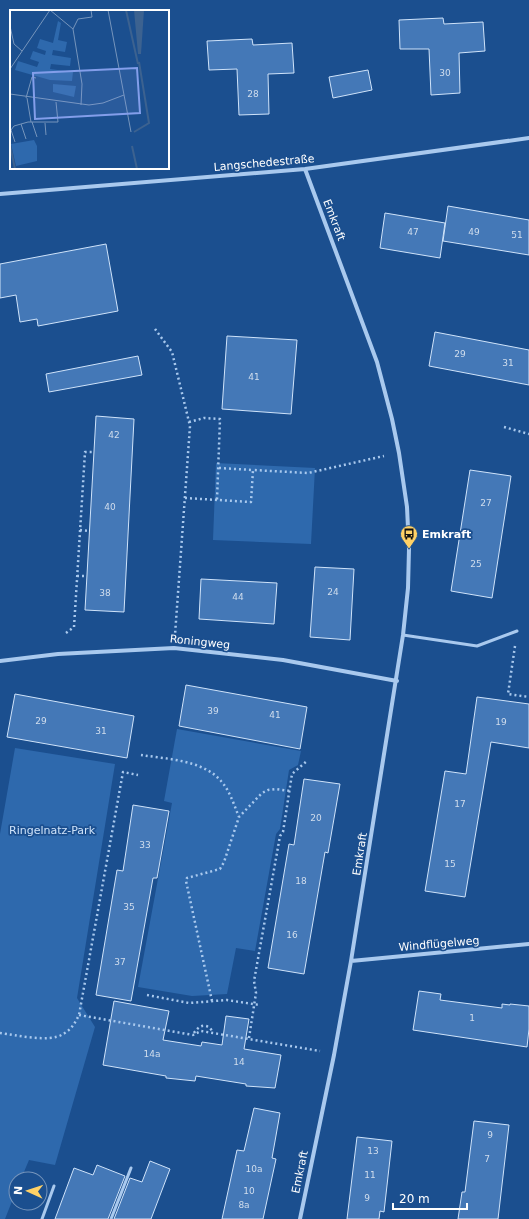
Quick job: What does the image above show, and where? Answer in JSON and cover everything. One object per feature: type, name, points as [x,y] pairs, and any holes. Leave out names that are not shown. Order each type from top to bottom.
[{"type":"street","name":"Langschedestraße","points":[[0,194],[306,170],[529,138]]},
{"type":"street","name":"Emkraft","points":[[300,1219],[352,961],[397,681],[408,588],[409,549],[407,507],[399,453],[377,362],[306,170]]},
{"type":"street","name":"Roningweg","points":[[0,661],[58,654],[174,648],[284,660],[397,681]]},
{"type":"street","name":"Windflügelweg","points":[[352,961],[529,944]]},
{"type":"lane","points":[[403,635],[476,646],[516,631]]},
{"type":"lane","points":[[111,1219],[131,1168]]},
{"type":"lane","points":[[42,1219],[54,1186]]},
{"type":"path","points":[[155,330],[172,352],[190,426],[174,648]]},
{"type":"path","points":[[189,422],[204,418],[220,419],[217,500]]},
{"type":"path","points":[[504,427],[529,434]]},
{"type":"path","points":[[66,633],[74,627],[85,452],[94,452]]},
{"type":"path","points":[[219,468],[308,473],[399,453]]},
{"type":"path","points":[[185,498],[251,502],[253,470]]},
{"type":"path","points":[[80,530],[90,530]]},
{"type":"path","points":[[77,576],[87,576]]},
{"type":"path","points":[[516,631],[514,661],[508,694],[529,697]]},
{"type":"path","points":[[141,755],[193,764],[212,772],[222,782],[239,817]]},
{"type":"path","points":[[249,1038],[256,993],[254,982],[280,836],[283,832],[292,774],[308,760]]},
{"type":"path","points":[[0,1033],[48,1038],[62,1035],[72,1027],[79,1015],[123,772],[138,775]]},
{"type":"path","points":[[212,1001],[186,881],[187,878],[220,869],[224,862],[239,817],[262,793],[268,790],[276,789],[290,791]]},
{"type":"path","points":[[147,995],[189,1003],[227,1000],[260,1006]]},
{"type":"path","points":[[79,1015],[193,1035],[201,1031],[334,1053]]},
{"type":"path","points":[[193,1035],[199,1027],[205,1026],[210,1028],[213,1033]]},
{"type":"green space","points":[[216,463],[315,468],[311,544],[213,540]]},
{"type":"green space","points":[[177,729],[301,751],[298,765],[289,770],[280,829],[276,834],[255,951],[236,948],[227,994],[192,996],[138,987],[172,803],[164,801]]},
{"type":"green space","name":"Ringelnatz-Park","points":[[15,748],[115,764],[77,998],[95,1027],[55,1165],[29,1160],[24,1171],[8,1171],[8,1211],[5,1219],[0,1219],[0,834]]},
{"type":"building","points":[[443,18],[444,24],[483,22],[485,51],[459,53],[460,93],[431,95],[429,49],[400,49],[399,20]]},
{"type":"building","points":[[252,39],[253,45],[292,43],[294,73],[268,74],[269,114],[239,115],[237,69],[209,70],[207,41]]},
{"type":"building","points":[[368,70],[372,90],[333,98],[329,77]]},
{"type":"building","points":[[448,206],[529,220],[529,255],[443,241]]},
{"type":"building","points":[[385,213],[445,223],[440,258],[380,248]]},
{"type":"building","points":[[106,244],[118,311],[38,326],[37,319],[20,322],[16,295],[0,298],[0,264]]},
{"type":"building","points":[[435,332],[529,350],[529,385],[429,366]]},
{"type":"building","points":[[227,336],[297,340],[291,414],[222,409]]},
{"type":"building","points":[[138,356],[142,375],[49,392],[46,374]]},
{"type":"building","points":[[96,416],[134,419],[124,612],[85,610]]},
{"type":"building","points":[[470,470],[511,476],[492,598],[451,591]]},
{"type":"building","points":[[315,567],[354,569],[350,640],[310,637]]},
{"type":"building","points":[[201,579],[277,583],[274,624],[199,619]]},
{"type":"building","points":[[186,685],[307,707],[300,749],[179,726]]},
{"type":"building","points":[[15,694],[134,716],[127,758],[7,737]]},
{"type":"building","points":[[477,697],[529,704],[529,748],[491,742],[465,897],[425,891],[445,771],[466,774]]},
{"type":"building","points":[[304,779],[340,784],[328,853],[325,852],[304,974],[268,968],[289,844],[294,845]]},
{"type":"building","points":[[133,805],[169,811],[157,878],[153,878],[131,1001],[96,995],[117,870],[123,871]]},
{"type":"building","points":[[419,991],[441,994],[440,1000],[502,1008],[502,1004],[529,1006],[527,1047],[413,1030]]},
{"type":"building","points":[[114,1001],[169,1011],[163,1040],[201,1046],[202,1042],[222,1045],[226,1016],[249,1019],[244,1049],[281,1055],[275,1088],[246,1086],[246,1084],[196,1076],[195,1081],[166,1078],[166,1076],[103,1065]]},
{"type":"building","points":[[254,1108],[280,1113],[272,1158],[276,1159],[263,1219],[222,1219],[237,1150],[244,1151]]},
{"type":"building","points":[[474,1121],[509,1125],[498,1219],[458,1219],[462,1192],[465,1192]]},
{"type":"building","points":[[357,1137],[392,1141],[384,1212],[380,1211],[379,1219],[347,1219]]},
{"type":"building","points":[[150,1161],[170,1169],[151,1219],[114,1219],[130,1178],[142,1182]]},
{"type":"building","points":[[97,1165],[125,1176],[108,1219],[55,1219],[74,1168],[93,1175]]},
{"type":"place","name":"Emkraft","points":[[409,549]]}]
